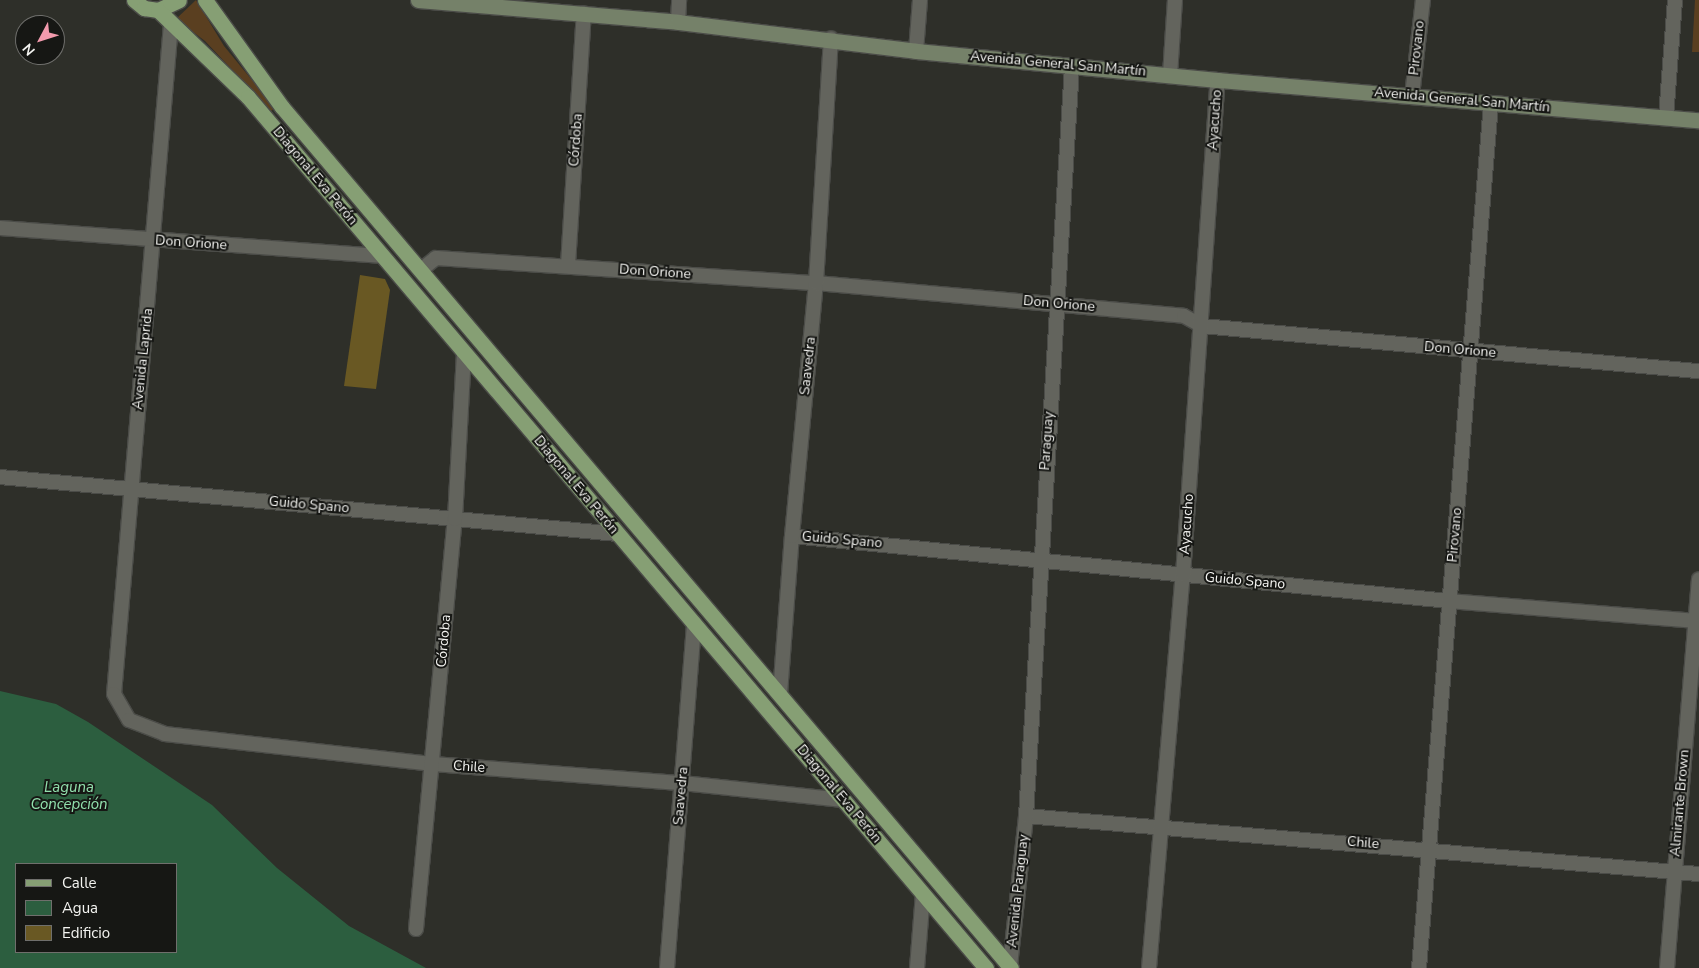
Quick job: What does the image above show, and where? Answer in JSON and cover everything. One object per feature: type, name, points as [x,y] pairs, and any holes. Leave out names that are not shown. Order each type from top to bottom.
[{"type":"main road","points":[[133,1],[158,10],[179,0]]},
{"type":"main road","name":"Diagonal Eva Perón","points":[[205,0],[282,107],[1011,967]]},
{"type":"main road","name":"Diagonal Eva Perón","points":[[158,10],[171,24],[198,46],[248,97],[986,968]]},
{"type":"street","name":"Avenida General San Martín","points":[[418,0],[678,22],[832,38],[916,51],[1218,80],[1699,120]]},
{"type":"street","points":[[678,22],[680,0]]},
{"type":"street","points":[[916,51],[920,0]]},
{"type":"street","points":[[1170,75],[1176,0]]},
{"type":"street","name":"Pirovano","points":[[1412,96],[1422,0]]},
{"type":"street","points":[[1666,117],[1675,0]]},
{"type":"street","name":"Córdoba","points":[[568,265],[584,14]]},
{"type":"street","name":"Avenida Laprida","points":[[114,694],[130,488],[154,241],[171,24]]},
{"type":"street","name":"Saavedra","points":[[780,694],[792,536],[816,283],[832,38]]},
{"type":"street","name":"Paraguay","points":[[1026,816],[1040,561],[1072,66]]},
{"type":"street","name":"Ayacucho","points":[[1149,968],[1183,575],[1218,80]]},
{"type":"street","name":"Pirovano","points":[[1419,968],[1491,103]]},
{"type":"street","name":"Don Orione","points":[[0,228],[154,241],[383,256]]},
{"type":"street","name":"Don Orione","points":[[420,270],[436,258],[568,265],[816,283],[1184,316],[1202,326],[1699,371]]},
{"type":"street","name":"Córdoba","points":[[416,929],[455,519],[464,352]]},
{"type":"street","name":"Guido Spano","points":[[0,477],[618,534]]},
{"type":"street","name":"Guido Spano","points":[[792,536],[1008,555],[1040,561],[1449,600],[1697,621]]},
{"type":"street","name":"Almirante Brown","points":[[1667,968],[1699,579]]},
{"type":"street","name":"Saavedra","points":[[667,968],[694,623]]},
{"type":"street","name":"Chile","points":[[114,694],[129,720],[165,734],[432,764],[682,783],[843,800]]},
{"type":"street","name":"Chile","points":[[1026,816],[1160,825],[1699,874]]},
{"type":"street","name":"Avenida Paraguay","points":[[1011,967],[1026,816]]},
{"type":"street","points":[[917,968],[923,894]]},
{"type":"shaded area","points":[[196,0],[224,46],[275,108],[271,111],[205,41],[176,19]]},
{"type":"shaded area","points":[[1695,0],[1699,0],[1699,52],[1692,52]]},
{"type":"water","name":"Laguna Concepción","points":[[0,691],[56,704],[88,722],[212,805],[277,868],[349,926],[426,968],[0,968]]},
{"type":"building","points":[[360,275],[385,279],[390,290],[376,389],[344,386]]}]
